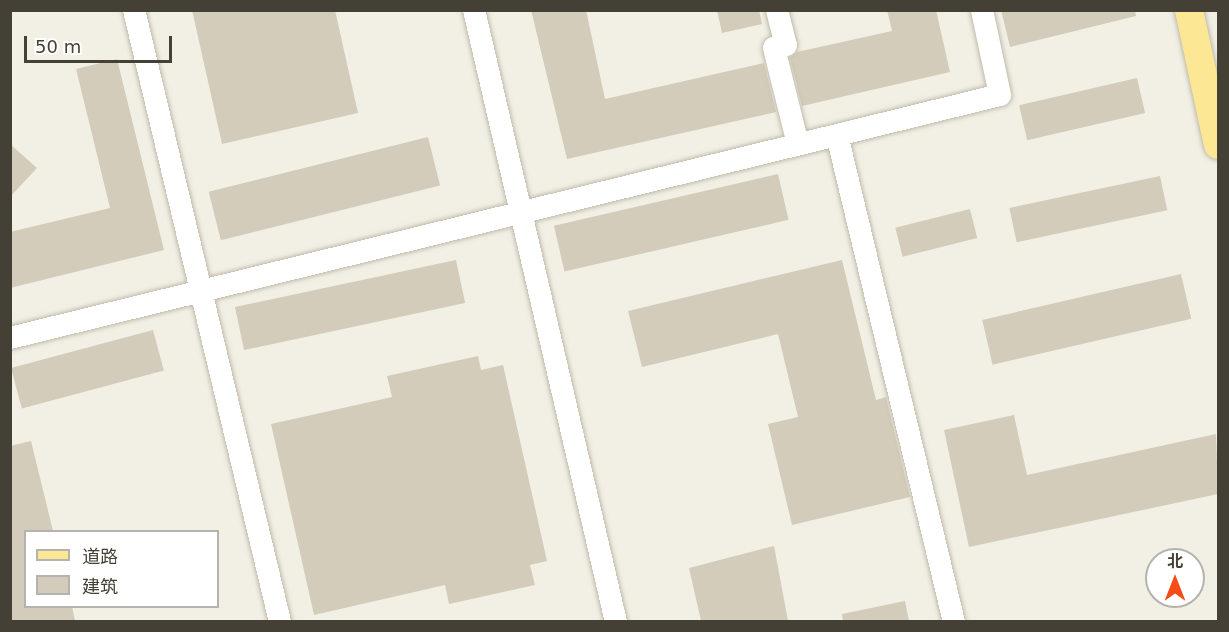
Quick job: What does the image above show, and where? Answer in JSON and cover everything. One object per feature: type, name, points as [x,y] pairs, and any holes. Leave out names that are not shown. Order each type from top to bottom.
[{"type":"main road","points":[[1189,10],[1218,145]]},
{"type":"street","points":[[134,10],[280,621]]},
{"type":"street","points":[[474,10],[616,621]]},
{"type":"street","points":[[777,10],[786,45],[774,48],[798,144]]},
{"type":"street","points":[[10,338],[1000,95],[982,10]]},
{"type":"street","points":[[837,135],[954,621]]},
{"type":"building","points":[[192,10],[335,10],[358,113],[222,144]]},
{"type":"building","points":[[531,10],[586,10],[605,99],[764,63],[776,112],[567,159]]},
{"type":"building","points":[[717,10],[759,10],[762,24],[722,33]]},
{"type":"building","points":[[887,10],[936,10],[950,72],[802,106],[790,58],[797,52],[892,31]]},
{"type":"building","points":[[1001,10],[1135,10],[1136,16],[1010,47]]},
{"type":"building","points":[[117,59],[164,250],[10,288],[10,232],[110,208],[76,69]]},
{"type":"building","points":[[1137,78],[1145,113],[1027,140],[1019,105]]},
{"type":"building","points":[[428,137],[440,186],[221,240],[209,192]]},
{"type":"building","points":[[10,144],[37,168],[10,197]]},
{"type":"building","points":[[778,174],[789,220],[564,272],[554,226]]},
{"type":"building","points":[[1160,176],[1167,210],[1017,242],[1009,208]]},
{"type":"building","points":[[970,209],[977,238],[903,257],[895,228]]},
{"type":"building","points":[[456,260],[465,303],[244,350],[235,307]]},
{"type":"building","points":[[842,260],[876,400],[886,397],[910,497],[792,525],[768,424],[798,417],[778,334],[642,367],[628,311]]},
{"type":"building","points":[[1181,274],[1191,319],[993,365],[982,320]]},
{"type":"building","points":[[153,330],[164,371],[22,409],[11,368]]},
{"type":"building","points":[[478,356],[481,370],[503,365],[547,561],[530,565],[535,585],[449,604],[445,585],[314,615],[271,424],[392,397],[387,376]]},
{"type":"building","points":[[1014,415],[1027,475],[1216,434],[1218,494],[969,547],[944,430]]},
{"type":"building","points":[[31,441],[53,530],[24,530],[24,608],[72,608],[75,621],[10,621],[10,446]]},
{"type":"building","points":[[774,546],[788,621],[701,621],[689,568]]},
{"type":"building","points":[[905,601],[909,621],[843,621],[842,614]]}]
